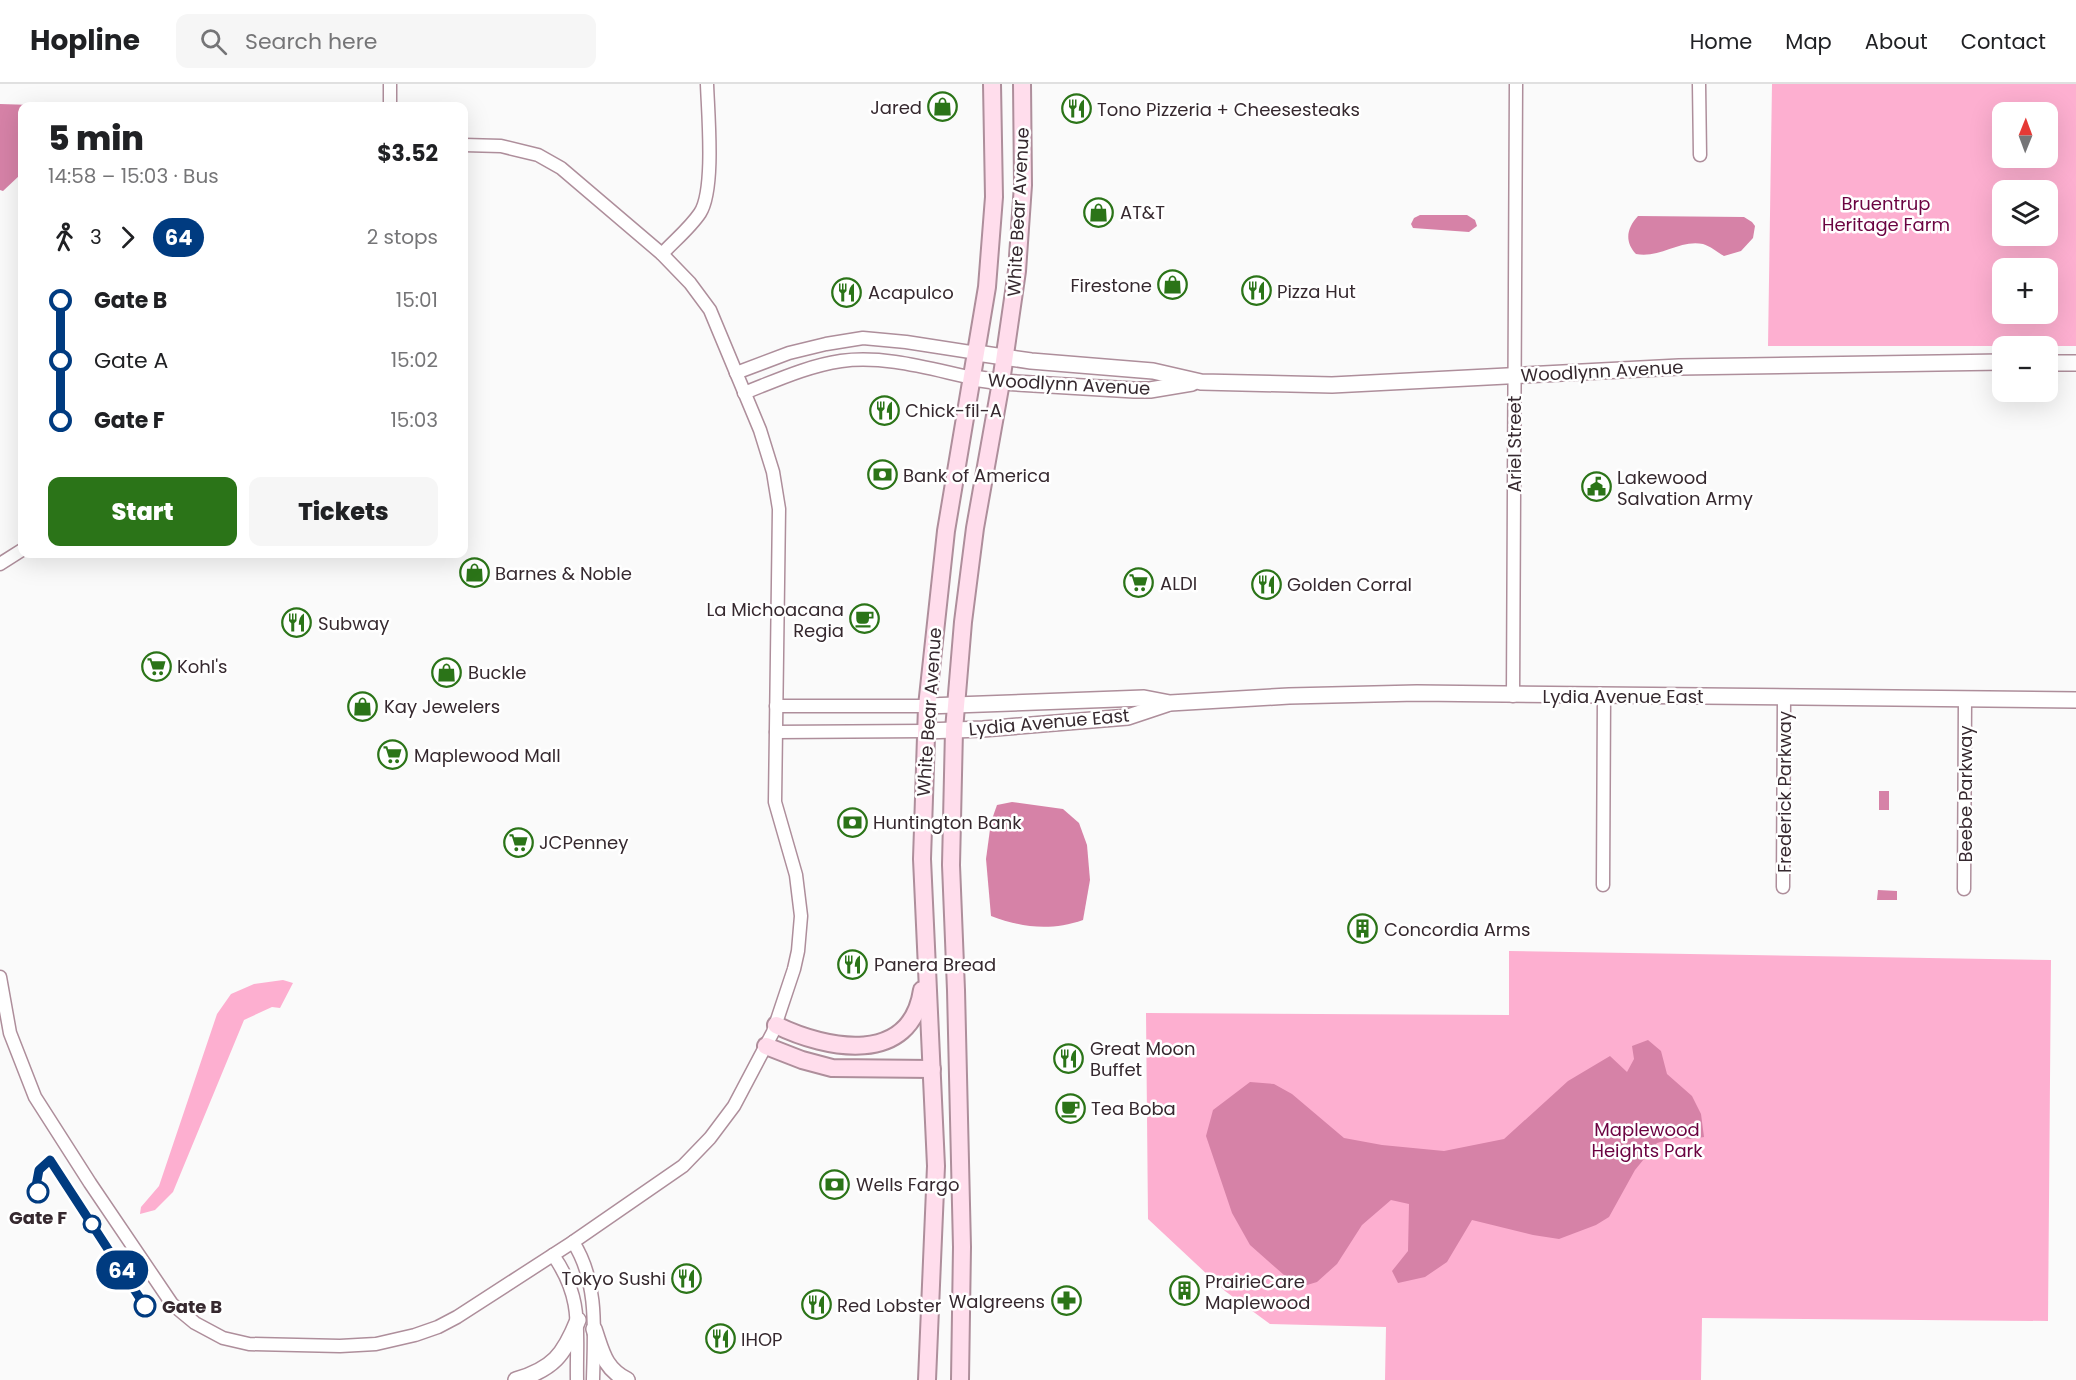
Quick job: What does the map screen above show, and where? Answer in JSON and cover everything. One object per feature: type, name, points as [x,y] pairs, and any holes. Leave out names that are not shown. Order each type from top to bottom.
[{"type":"main road","name":"White Bear Avenue","points":[[927,1380],[936,1166],[922,858],[925,730],[946,531],[987,287],[992,236],[994,149],[992,84]]},
{"type":"main road","name":"White Bear Avenue","points":[[960,1380],[962,1247],[951,865],[955,706],[975,528],[1005,358],[1017,271],[1023,185],[1022,84]]},
{"type":"main road","points":[[776,1025],[798,1036],[841,1046],[874,1044],[890,1039],[903,1030],[920,1006],[926,965]]},
{"type":"main road","points":[[766,1046],[802,1060],[832,1068],[932,1069]]},
{"type":"street","points":[[390,84],[390,102]]},
{"type":"street","points":[[662,254],[700,213],[706,199],[707,84]]},
{"type":"street","name":"Ariel Street","points":[[1513,696],[1516,84]]},
{"type":"street","points":[[1699,84],[1700,155]]},
{"type":"street","points":[[0,977],[10,1033],[28,1083],[45,1114],[172,1304],[195,1323],[223,1338],[249,1344],[340,1346],[376,1344],[438,1327],[573,1242],[670,1175],[690,1159],[710,1138],[734,1106],[776,1025],[794,969],[801,916],[796,875],[775,801],[779,509],[773,472],[759,430],[710,310],[690,283],[662,254],[561,168],[538,156],[501,146],[468,145]]},
{"type":"street","points":[[736,373],[789,353],[863,338],[977,353]]},
{"type":"street","name":"Woodlynn Avenue","points":[[977,353],[1005,358],[1153,371],[1201,382]]},
{"type":"street","points":[[744,393],[803,370],[841,361],[879,360],[973,378]]},
{"type":"street","name":"Woodlynn Avenue","points":[[973,378],[1001,382],[1150,390],[1201,382],[1366,384],[1679,367],[1992,362]]},
{"type":"street","points":[[2058,363],[2076,363]]},
{"type":"street","points":[[0,564],[18,553]]},
{"type":"street","name":"Lydia Avenue East","points":[[927,706],[1144,698],[1170,703],[1359,694],[2076,700]]},
{"type":"street","points":[[1603,885],[1604,696]]},
{"type":"street","name":"Frederick Parkway","points":[[1783,886],[1784,698]]},
{"type":"street","name":"Beebe Parkway","points":[[1964,889],[1965,699]]},
{"type":"street","name":"Lydia Avenue East","points":[[925,730],[954,730],[1128,717],[1170,703]]},
{"type":"street","points":[[776,706],[927,706]]},
{"type":"street","points":[[776,732],[925,730]]},
{"type":"street","points":[[573,1242],[583,1256],[594,1313],[593,1380]]},
{"type":"street","points":[[553,1255],[564,1270],[571,1286],[578,1320],[577,1380]]},
{"type":"street","points":[[516,1380],[538,1372],[561,1355],[578,1320]]},
{"type":"street","points":[[594,1329],[605,1362],[614,1372],[627,1380]]},
{"type":"green space","name":"Bruentrup Heritage Farm","points":[[1772,84],[2076,84],[2076,346],[2058,346],[2058,336],[1992,336],[1992,346],[1768,346]]},
{"type":"green space","name":"Maplewood Heights Park","points":[[1509,951],[2051,960],[2048,1321],[1702,1318],[1701,1380],[1385,1380],[1386,1327],[1270,1324],[1225,1291],[1148,1219],[1146,1013],[1509,1015]]},
{"type":"green space","points":[[283,980],[293,983],[280,1008],[272,1007],[244,1020],[173,1192],[155,1210],[140,1214],[141,1207],[159,1186],[217,1014],[231,994],[254,984]]},
{"type":"shaded area","points":[[0,104],[18,105],[18,177],[3,191],[0,190]]},
{"type":"shaded area","points":[[1420,215],[1467,215],[1475,220],[1477,226],[1469,232],[1413,228],[1411,224],[1414,218]]},
{"type":"shaded area","points":[[1638,216],[1744,217],[1755,226],[1753,238],[1741,251],[1724,256],[1706,245],[1694,243],[1645,255],[1636,254],[1628,239],[1631,225]]},
{"type":"shaded area","points":[[1879,791],[1889,791],[1889,810],[1879,810]]},
{"type":"shaded area","points":[[1012,802],[1063,809],[1079,823],[1087,845],[1090,880],[1083,920],[1060,926],[1037,927],[991,916],[986,859],[991,822],[997,805]]},
{"type":"shaded area","points":[[1878,890],[1897,891],[1897,900],[1877,900]]},
{"type":"shaded area","points":[[1648,1040],[1661,1051],[1667,1074],[1692,1096],[1701,1114],[1704,1137],[1676,1138],[1657,1143],[1635,1170],[1609,1217],[1596,1225],[1559,1239],[1472,1220],[1447,1262],[1425,1277],[1398,1283],[1392,1271],[1408,1251],[1409,1204],[1391,1200],[1362,1225],[1337,1264],[1317,1282],[1307,1285],[1284,1275],[1250,1245],[1232,1213],[1206,1136],[1213,1110],[1250,1082],[1274,1084],[1292,1094],[1344,1138],[1382,1145],[1444,1151],[1504,1139],[1568,1081],[1610,1056],[1627,1072],[1634,1059],[1632,1046]]},
{"type":"bus line","name":"64","points":[[38,1192],[36,1178],[39,1170],[50,1160],[145,1306]]},
{"type":"place","name":"Jared","points":[[943,107]]},
{"type":"place","name":"Tono Pizzeria + Cheesesteaks","points":[[1076,109]]},
{"type":"place","name":"AT&T","points":[[1099,212]]},
{"type":"place","name":"Firestone","points":[[1173,285]]},
{"type":"place","name":"Pizza Hut","points":[[1256,291]]},
{"type":"place","name":"Acapulco","points":[[847,292]]},
{"type":"place","name":"Chick-fil-A","points":[[884,410]]},
{"type":"place","name":"Bank of America","points":[[882,475]]},
{"type":"place","name":"Lakewood Salvation Army","points":[[1596,487]]},
{"type":"place","name":"Barnes & Noble","points":[[474,573]]},
{"type":"place","name":"ALDI","points":[[1139,583]]},
{"type":"place","name":"Golden Corral","points":[[1266,584]]},
{"type":"place","name":"La Michoacana Regia","points":[[865,619]]},
{"type":"place","name":"Subway","points":[[297,623]]},
{"type":"place","name":"Kohl's","points":[[156,666]]},
{"type":"place","name":"Buckle","points":[[447,672]]},
{"type":"place","name":"Kay Jewelers","points":[[363,706]]},
{"type":"place","name":"Maplewood Mall","points":[[393,755]]},
{"type":"place","name":"Huntington Bank","points":[[852,822]]},
{"type":"place","name":"JCPenney","points":[[518,842]]},
{"type":"place","name":"Concordia Arms","points":[[1363,929]]},
{"type":"place","name":"Panera Bread","points":[[853,964]]},
{"type":"place","name":"Great Moon Buffet","points":[[1069,1058]]},
{"type":"place","name":"Tea Boba","points":[[1070,1108]]},
{"type":"place","name":"Wells Fargo","points":[[835,1184]]},
{"type":"place","name":"Gate F","points":[[38,1192]]},
{"type":"place","name":"Tokyo Sushi","points":[[687,1278]]},
{"type":"place","name":"PrairieCare Maplewood","points":[[1184,1291]]},
{"type":"place","name":"Walgreens","points":[[1066,1301]]},
{"type":"place","name":"Red Lobster","points":[[816,1305]]},
{"type":"place","name":"Gate B","points":[[145,1306]]},
{"type":"place","name":"IHOP","points":[[720,1339]]}]
